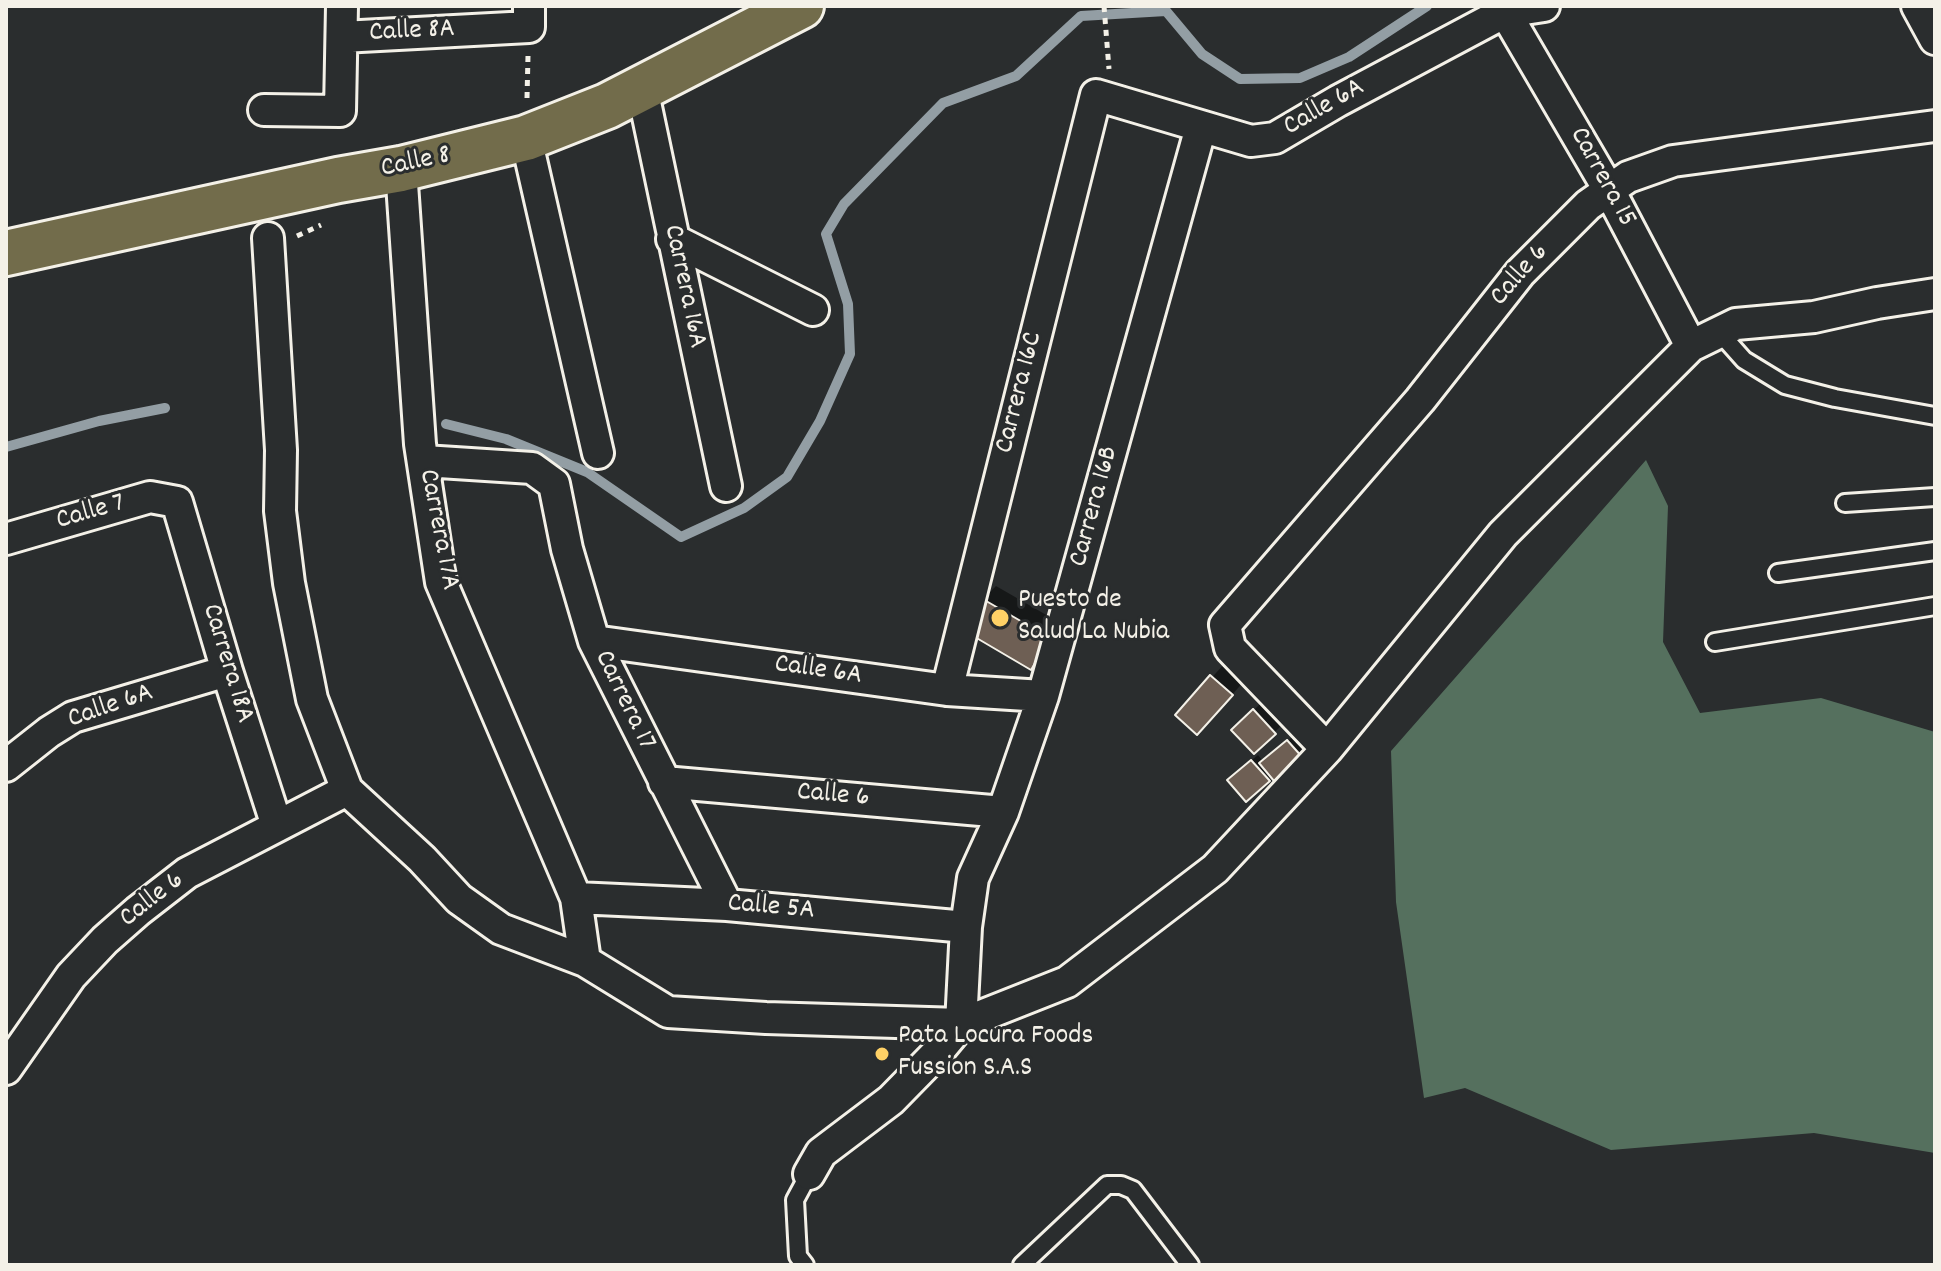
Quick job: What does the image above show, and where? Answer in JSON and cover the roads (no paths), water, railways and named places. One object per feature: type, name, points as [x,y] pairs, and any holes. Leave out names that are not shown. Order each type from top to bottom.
[{"type":"main road","name":"Calle 8","points":[[6,253],[323,183],[401,169],[526,138],[607,106],[801,6]]},
{"type":"street","points":[[264,110],[340,111],[342,6]]},
{"type":"street","name":"Calle 6A","points":[[1103,86],[1201,127],[1251,141],[1275,138],[1505,12],[1544,6]]},
{"type":"street","points":[[1917,6],[1935,39]]},
{"type":"street","name":"Carrera 15","points":[[1505,12],[1609,190],[1691,346]]},
{"type":"street","name":"Calle 8A","points":[[342,37],[529,17]]},
{"type":"street","name":"Carrera 16C","points":[[947,690],[1103,86]]},
{"type":"street","name":"Carrera 16A","points":[[642,88],[726,486]]},
{"type":"street","name":"Calle 6","points":[[1327,749],[1230,648],[1225,625],[1420,400],[1520,273],[1588,205],[1628,177],[1673,161],[1935,126]]},
{"type":"street","name":"Carrera 16B","points":[[961,1024],[966,927],[973,878],[1003,812],[1043,696],[1201,127]]},
{"type":"street","points":[[526,138],[598,453]]},
{"type":"street","name":"Carrera 17A","points":[[401,169],[422,452],[441,582],[576,898],[585,961]]},
{"type":"street","points":[[268,238],[281,450],[280,511],[289,583],[312,699],[347,790],[422,859],[459,899],[501,929],[585,961],[668,1012],[961,1024],[1067,982],[1215,869],[1327,749],[1503,534],[1691,346],[1736,324],[1814,317],[1935,294]]},
{"type":"street","points":[[672,239],[813,310]]},
{"type":"street","name":"Carrera 17","points":[[422,452],[532,468],[554,484],[567,549],[594,641],[727,905]]},
{"type":"street","name":"Calle 7","points":[[6,539],[150,497],[177,502]]},
{"type":"street","name":"Carrera 18A","points":[[177,502],[277,826]]},
{"type":"street","name":"Calle 6A","points":[[594,641],[947,690],[1043,696]]},
{"type":"street","name":"Calle 6A","points":[[6,766],[73,717],[227,671]]},
{"type":"street","name":"Calle 6","points":[[664,782],[1003,812]]},
{"type":"street","name":"Calle 6","points":[[6,1069],[71,976],[105,940],[187,873],[347,790]]},
{"type":"street","name":"Calle 5A","points":[[576,898],[727,905],[966,927]]},
{"type":"street","points":[[809,1174],[821,1153],[891,1100],[961,1024]]},
{"type":"lane","points":[[1720,333],[1744,360],[1785,385],[1849,401],[1935,416]]},
{"type":"lane","points":[[1845,503],[1935,497]]},
{"type":"lane","points":[[1778,573],[1935,551]]},
{"type":"lane","points":[[1715,642],[1935,606]]},
{"type":"lane","points":[[805,1265],[798,1256],[795,1200],[809,1174]]},
{"type":"lane","points":[[1022,1265],[1107,1185],[1121,1185],[1133,1190],[1190,1265]]},
{"type":"waterway","points":[[446,424],[506,439],[587,472],[681,537],[744,508],[787,477],[820,421],[850,354],[848,304],[826,234],[844,204],[943,103],[1016,76],[1081,16],[1166,11],[1202,54],[1240,79],[1300,78],[1349,57],[1427,6]]},
{"type":"waterway","points":[[6,447],[99,421],[165,408]]},
{"type":"place","name":"Puesto de Salud La Nubia","points":[[1000,618]]},
{"type":"place","name":"Pata Locura Foods Fussion S.A.S","points":[[882,1054]]}]
